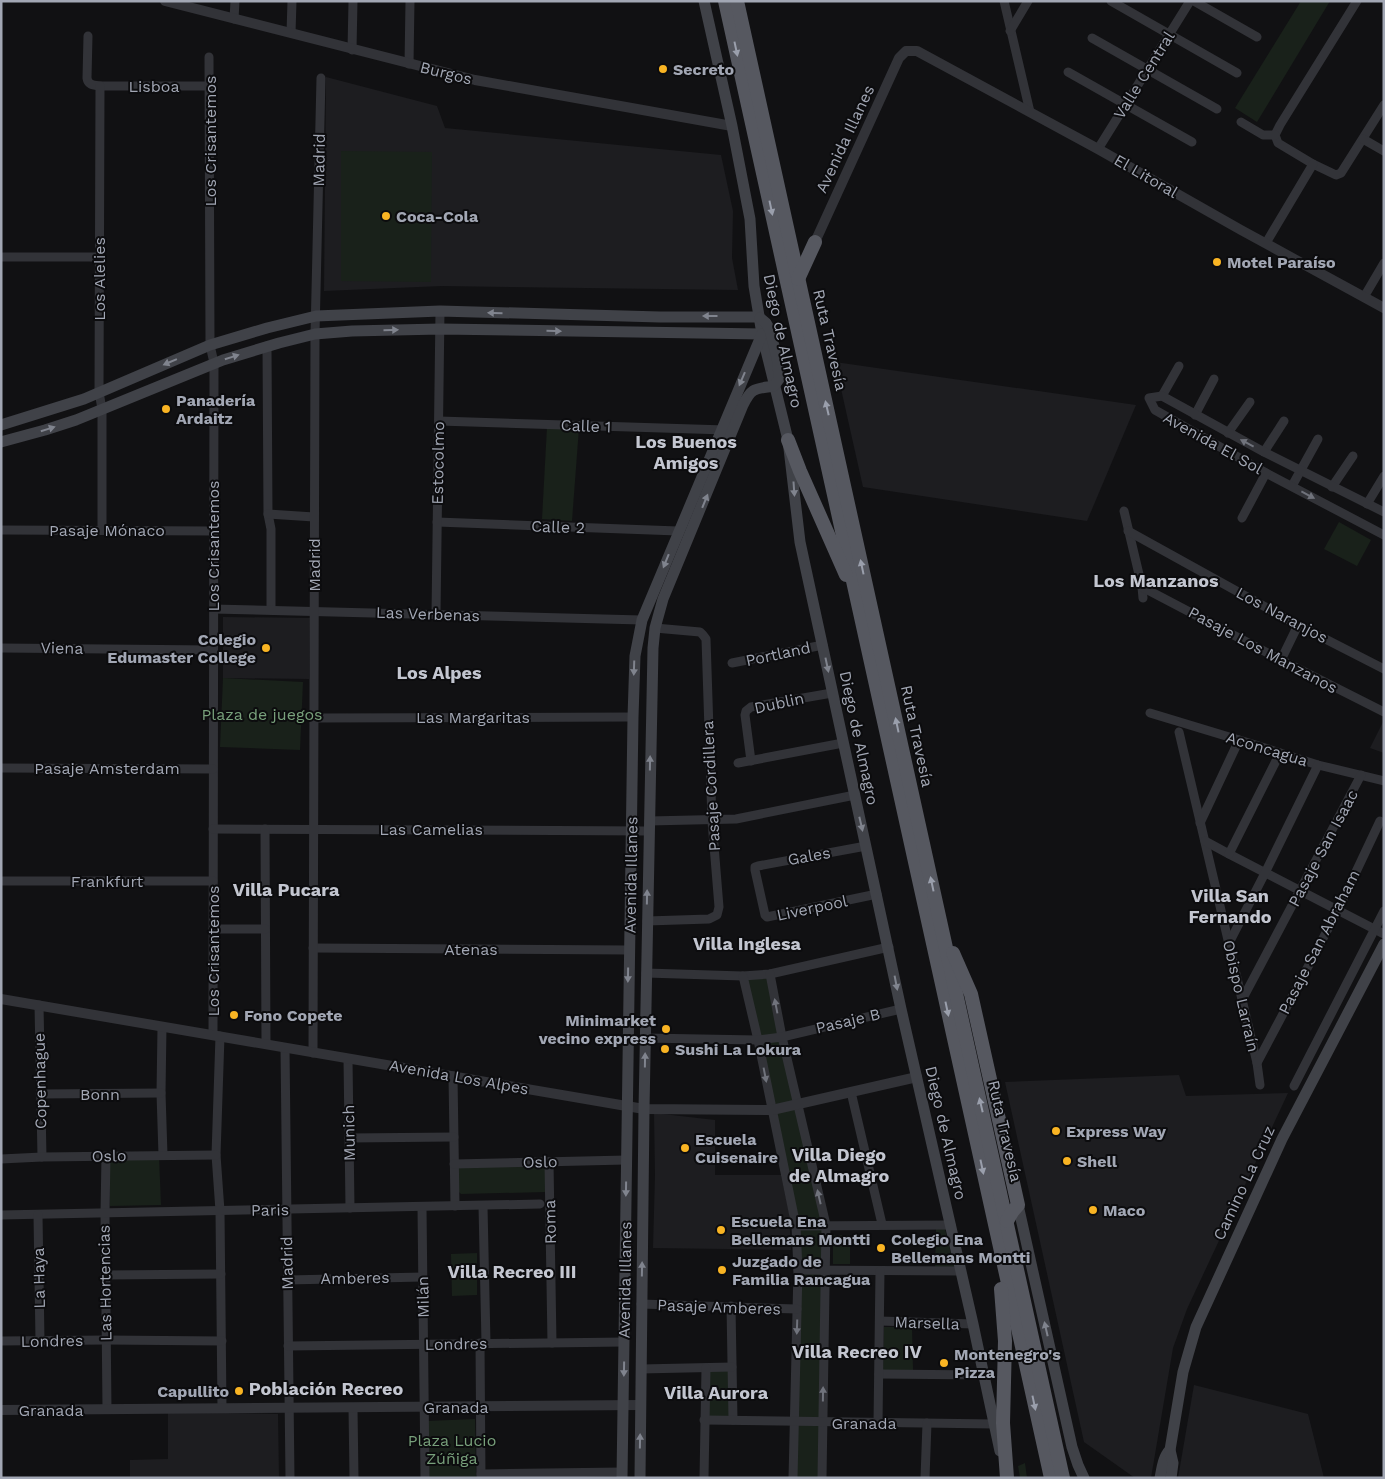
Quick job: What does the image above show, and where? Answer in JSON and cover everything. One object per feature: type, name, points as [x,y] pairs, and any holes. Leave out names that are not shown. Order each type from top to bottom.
[{"type":"highway","name":"Ruta Travesía","points":[[725,1],[1051,1478]]},
{"type":"highway","name":"Ruta Travesía","points":[[738,1],[1063,1478]]},
{"type":"highway","points":[[788,232],[799,242],[815,242]]},
{"type":"highway","points":[[798,279],[815,242]]},
{"type":"highway","points":[[788,440],[860,609]]},
{"type":"highway","points":[[943,932],[971,994],[1018,1205],[1007,1221]]},
{"type":"highway","points":[[990,1202],[1004,1318],[1006,1478]]},
{"type":"main road","name":"Diego de Almagro","points":[[704,1],[732,126],[750,220],[752,274],[762,334],[788,440],[800,542],[901,1009],[974,1324],[1006,1478]]},
{"type":"main road","points":[[1,425],[99,392],[210,345],[316,316],[440,312],[660,317],[759,317],[770,330],[778,362],[779,376],[774,386]]},
{"type":"main road","points":[[1,442],[50,429],[214,363],[267,346],[315,334],[352,331],[440,329],[762,334]]},
{"type":"main road","name":"Avenida Illanes","points":[[622,1475],[630,830],[635,656],[642,620],[762,334]]},
{"type":"main road","name":"Avenida Illanes","points":[[640,1478],[646,973],[655,628],[663,599],[750,392],[774,386]]},
{"type":"main road","name":"Camino La Cruz","points":[[1171,1478],[1173,1463],[1170,1450],[1183,1372],[1198,1322],[1282,1139],[1384,944]]},
{"type":"main road","points":[[1018,1205],[1072,1447],[1084,1478]]},
{"type":"main road","name":"Camino La Cruz","points":[[1160,1478],[1163,1462],[1170,1450]]},
{"type":"street","name":"Burgos","points":[[165,1],[475,80],[732,126]]},
{"type":"street","points":[[234,19],[235,1]]},
{"type":"street","points":[[291,33],[292,1]]},
{"type":"street","points":[[352,50],[353,1]]},
{"type":"street","points":[[409,64],[410,1]]},
{"type":"street","points":[[1004,1],[1030,112]]},
{"type":"street","points":[[1010,31],[1028,1]]},
{"type":"street","points":[[1111,1],[1237,73]]},
{"type":"street","name":"Valle Central","points":[[1098,149],[1190,1]]},
{"type":"street","points":[[1194,1],[1257,37]]},
{"type":"street","points":[[1357,1],[1275,135],[1278,143],[1336,175],[1341,173],[1384,105]]},
{"type":"street","points":[[88,36],[87,78],[90,84],[100,86]]},
{"type":"street","points":[[1092,38],[1217,109]]},
{"type":"street","name":"El Litoral","points":[[906,52],[917,50],[1384,308]]},
{"type":"street","name":"Avenida Illanes","points":[[815,242],[899,58],[906,52]]},
{"type":"street","name":"Los Crisantemos","points":[[209,57],[210,345],[214,363],[213,929],[216,1036],[216,1155],[220,1211],[222,1408]]},
{"type":"street","points":[[1068,72],[1125,106],[1192,142]]},
{"type":"street","name":"Madrid","points":[[313,1052],[315,334],[321,78]]},
{"type":"street","name":"Lisboa","points":[[100,86],[210,86]]},
{"type":"street","name":"Los Alelies","points":[[100,86],[99,392],[102,409],[102,530]]},
{"type":"street","points":[[1241,122],[1263,135],[1275,135]]},
{"type":"street","points":[[1363,139],[1384,151]]},
{"type":"street","points":[[1266,242],[1313,164]]},
{"type":"street","points":[[1,257],[99,257]]},
{"type":"street","points":[[1364,297],[1384,264]]},
{"type":"street","name":"Estocolmo","points":[[436,615],[440,312]]},
{"type":"street","points":[[267,346],[268,514],[271,529],[271,610]]},
{"type":"street","points":[[1162,396],[1179,366]]},
{"type":"street","points":[[1195,415],[1214,379]]},
{"type":"street","name":"Avenida El Sol","points":[[1384,512],[1264,452],[1162,396],[1150,398],[1155,410],[1266,473],[1384,535]]},
{"type":"street","points":[[1228,433],[1250,402]]},
{"type":"street","name":"Calle 1","points":[[439,421],[733,430]]},
{"type":"street","points":[[1264,452],[1284,421]]},
{"type":"street","points":[[1292,486],[1318,439]]},
{"type":"street","points":[[1332,487],[1353,456]]},
{"type":"street","points":[[1242,518],[1266,473]]},
{"type":"street","points":[[1367,504],[1384,476]]},
{"type":"street","points":[[1124,511],[1143,598]]},
{"type":"street","points":[[268,514],[314,516]]},
{"type":"street","name":"Calle 2","points":[[437,522],[678,531]]},
{"type":"street","name":"Pasaje Mónaco","points":[[1,530],[214,531]]},
{"type":"street","name":"Los Naranjos","points":[[1128,531],[1384,669]]},
{"type":"street","name":"Pasaje Los Manzanos","points":[[1142,587],[1384,712]]},
{"type":"street","name":"Las Verbenas","points":[[213,609],[642,620]]},
{"type":"street","points":[[1281,660],[1298,624]]},
{"type":"street","name":"Pasaje Cordillera","points":[[647,921],[709,919],[717,915],[718,906],[712,821],[706,639],[700,632],[655,628]]},
{"type":"street","name":"Portland","points":[[732,663],[823,645]]},
{"type":"street","name":"Viena","points":[[1,648],[213,650]]},
{"type":"street","name":"Dublin","points":[[751,761],[746,711],[751,708],[832,692]]},
{"type":"street","name":"Aconcagua","points":[[1150,714],[1318,765],[1384,782]]},
{"type":"street","name":"Las Margaritas","points":[[314,718],[633,717]]},
{"type":"street","name":"Obispo Larraín","points":[[1179,732],[1257,1063],[1260,1086]]},
{"type":"street","points":[[1200,823],[1240,740]]},
{"type":"street","points":[[738,763],[843,743]]},
{"type":"street","points":[[1228,854],[1280,753]]},
{"type":"street","points":[[1229,943],[1266,873],[1318,765]]},
{"type":"street","name":"Pasaje Amsterdam","points":[[1,768],[213,769]]},
{"type":"street","name":"Pasaje San Isaac","points":[[1242,1000],[1360,775]]},
{"type":"street","name":"Las Camelias","points":[[213,829],[630,830],[649,826],[736,819],[855,795]]},
{"type":"street","name":"Pasaje San Abraham","points":[[1257,1063],[1338,910],[1380,821]]},
{"type":"street","points":[[265,829],[266,1044]]},
{"type":"street","points":[[1205,841],[1380,932]]},
{"type":"street","name":"Gales","points":[[755,870],[758,866],[866,846]]},
{"type":"street","name":"Liverpool","points":[[755,870],[767,917],[877,894]]},
{"type":"street","name":"Frankfurt","points":[[1,881],[213,881]]},
{"type":"street","points":[[1294,1086],[1380,932],[1384,911]]},
{"type":"street","points":[[213,929],[266,929]]},
{"type":"street","points":[[646,973],[743,976],[770,974],[889,947]]},
{"type":"street","name":"Atenas","points":[[313,948],[629,950]]},
{"type":"street","points":[[770,974],[782,1036],[826,1225],[822,1478]]},
{"type":"street","points":[[743,976],[796,1226],[798,1270],[793,1478]]},
{"type":"street","name":"Avenida Los Alpes","points":[[1,999],[644,1109],[772,1110],[917,1077]]},
{"type":"street","name":"Copenhague","points":[[39,1005],[42,1157]]},
{"type":"street","name":"Pasaje B","points":[[645,1038],[758,1040],[901,1009]]},
{"type":"street","points":[[162,1027],[161,1093],[164,1155]]},
{"type":"street","name":"Madrid","points":[[284,1048],[290,1478]]},
{"type":"street","name":"Munich","points":[[348,1058],[350,1208]]},
{"type":"street","points":[[453,1076],[455,1206]]},
{"type":"street","points":[[851,1092],[882,1224]]},
{"type":"street","name":"Bonn","points":[[40,1094],[161,1093]]},
{"type":"street","points":[[349,1138],[454,1137]]},
{"type":"street","name":"Oslo","points":[[1,1159],[216,1155]]},
{"type":"street","name":"Las Hortencias","points":[[106,1156],[107,1409]]},
{"type":"street","name":"Oslo","points":[[454,1164],[626,1160]]},
{"type":"street","name":"Roma","points":[[549,1162],[552,1343]]},
{"type":"street","name":"Paris","points":[[1,1215],[540,1204]]},
{"type":"street","points":[[483,1206],[483,1343],[480,1407],[481,1476],[622,1475]]},
{"type":"street","name":"Milán","points":[[422,1207],[426,1478]]},
{"type":"street","name":"La Haya","points":[[38,1215],[40,1341]]},
{"type":"street","points":[[796,1226],[951,1225]]},
{"type":"street","points":[[798,1270],[961,1271]]},
{"type":"street","points":[[878,1423],[880,1271]]},
{"type":"street","points":[[105,1274],[221,1274]]},
{"type":"street","name":"Amberes","points":[[288,1280],[423,1277]]},
{"type":"street","name":"Pasaje Amberes","points":[[642,1304],[797,1309]]},
{"type":"street","points":[[731,1306],[733,1420]]},
{"type":"street","name":"Marsella","points":[[880,1321],[974,1324]]},
{"type":"street","name":"Londres","points":[[1,1341],[222,1341]]},
{"type":"street","name":"Londres","points":[[288,1346],[624,1342]]},
{"type":"street","points":[[641,1369],[732,1367]]},
{"type":"street","points":[[704,1478],[706,1368]]},
{"type":"street","points":[[879,1374],[984,1375]]},
{"type":"street","name":"Granada","points":[[1,1410],[640,1405]]},
{"type":"street","points":[[353,1408],[354,1478]]},
{"type":"street","name":"Granada","points":[[704,1420],[994,1424]]},
{"type":"street","points":[[925,1478],[927,1423]]},
{"type":"shaded area","name":"Coca-Cola","points":[[326,77],[437,106],[445,128],[721,155],[733,211],[732,258],[738,290],[442,286],[324,291]]},
{"type":"shaded area","points":[[835,362],[1136,405],[1087,521],[863,487]]},
{"type":"shaded area","name":"Colegio Edumaster College","points":[[223,617],[310,618],[309,679],[223,678]]},
{"type":"shaded area","points":[[1384,720],[1384,753],[1370,748]]},
{"type":"shaded area","points":[[1179,1075],[1186,1096],[1288,1093],[1187,1309],[1173,1348],[1151,1478],[1135,1478],[1084,1442],[1005,1082]]},
{"type":"shaded area","name":"Escuela Ena Bellemans Montti","points":[[654,1113],[715,1120],[715,1175],[781,1175],[789,1212],[791,1250],[653,1248]]},
{"type":"shaded area","points":[[1194,1385],[1308,1414],[1324,1478],[1178,1478]]},
{"type":"shaded area","points":[[168,1412],[278,1414],[279,1478],[130,1478],[130,1460],[168,1459]]},
{"type":"green space","points":[[1301,1],[1330,1],[1257,122],[1235,108]]},
{"type":"green space","name":"Coca-Cola","points":[[341,151],[432,152],[431,282],[341,281]]},
{"type":"green space","points":[[547,427],[579,428],[572,521],[542,519]]},
{"type":"green space","points":[[1339,522],[1371,540],[1357,566],[1324,549]]},
{"type":"green space","name":"Plaza de juegos","points":[[223,678],[303,682],[300,750],[220,747]]},
{"type":"green space","points":[[768,976],[824,1225],[820,1478],[795,1478],[800,1270],[746,978]]},
{"type":"green space","points":[[159,1156],[161,1205],[110,1206],[110,1158]]},
{"type":"green space","points":[[542,1166],[546,1170],[546,1192],[461,1194],[457,1190],[457,1169],[460,1167]]},
{"type":"green space","points":[[936,1229],[945,1229],[955,1270],[935,1270]]},
{"type":"green space","points":[[833,1235],[850,1235],[850,1264],[833,1264]]},
{"type":"green space","points":[[477,1253],[477,1295],[452,1296],[451,1254]]},
{"type":"green space","points":[[884,1327],[912,1327],[913,1370],[883,1370]]},
{"type":"green space","points":[[732,1367],[733,1420],[704,1420],[706,1368]]},
{"type":"green space","name":"Plaza Lucio Zúñiga","points":[[475,1419],[476,1478],[429,1478],[427,1421]]},
{"type":"green space","points":[[1025,1463],[1027,1478],[1020,1478],[1018,1466]]},
{"type":"place","name":"Secreto","points":[[663,69]]},
{"type":"place","name":"Coca-Cola","points":[[386,216]]},
{"type":"place","name":"Motel Paraíso","points":[[1217,262]]},
{"type":"place","name":"Panadería Ardaitz","points":[[166,409]]},
{"type":"place","name":"Colegio Edumaster College","points":[[266,648]]},
{"type":"place","name":"Fono Copete","points":[[234,1015]]},
{"type":"place","name":"Minimarket vecino express","points":[[666,1029]]},
{"type":"place","name":"Sushi La Lokura","points":[[665,1049]]},
{"type":"place","name":"Express Way","points":[[1056,1131]]},
{"type":"place","name":"Escuela Cuisenaire","points":[[685,1148]]},
{"type":"place","name":"Shell","points":[[1067,1161]]},
{"type":"place","name":"Maco","points":[[1093,1210]]},
{"type":"place","name":"Escuela Ena Bellemans Montti","points":[[721,1230]]},
{"type":"place","name":"Colegio Ena Bellemans Montti","points":[[881,1248]]},
{"type":"place","name":"Juzgado de Familia Rancagua","points":[[722,1270]]},
{"type":"place","name":"Montenegro's Pizza","points":[[944,1363]]},
{"type":"place","name":"Capullito","points":[[239,1391]]},
{"type":"district","name":"Los Buenos Amigos","points":[[686,451]]},
{"type":"district","name":"Los Manzanos","points":[[1156,580]]},
{"type":"district","name":"Los Alpes","points":[[439,672]]},
{"type":"district","name":"Villa Pucara","points":[[286,889]]},
{"type":"district","name":"Villa San Fernando","points":[[1230,905]]},
{"type":"district","name":"Villa Inglesa","points":[[747,943]]},
{"type":"district","name":"Villa Diego de Almagro","points":[[839,1164]]},
{"type":"district","name":"Villa Recreo III","points":[[512,1271]]},
{"type":"district","name":"Villa Recreo IV","points":[[857,1351]]},
{"type":"district","name":"Población Recreo","points":[[326,1388]]},
{"type":"district","name":"Villa Aurora","points":[[716,1392]]}]
